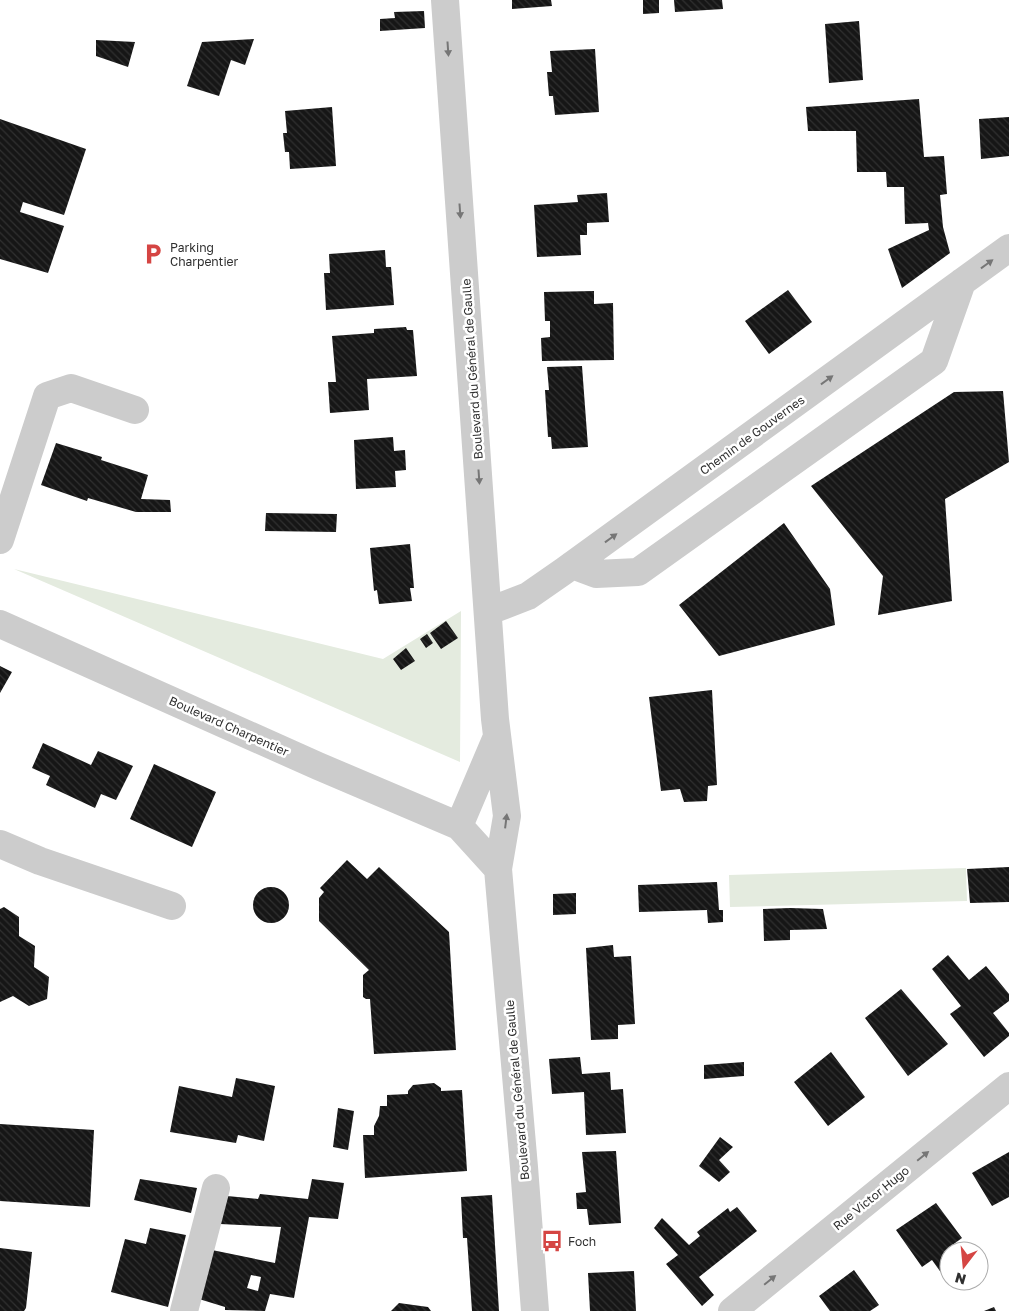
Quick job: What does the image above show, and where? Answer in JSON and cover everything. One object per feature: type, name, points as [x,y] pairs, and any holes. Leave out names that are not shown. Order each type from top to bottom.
[{"type":"street","name":"Boulevard du Général de Gaulle","points":[[445,0],[497,738],[507,816],[498,869],[535,1311]]},
{"type":"street","name":"Chemin de Gouvernes","points":[[489,611],[528,596],[1009,248]]},
{"type":"street","points":[[572,565],[596,574],[638,572],[934,361],[962,282]]},
{"type":"street","points":[[0,540],[47,396],[71,388],[135,410]]},
{"type":"street","name":"Boulevard Charpentier","points":[[0,624],[318,766],[459,826]]},
{"type":"street","name":"Boulevard du Général de Gaulle","points":[[459,826],[497,738]]},
{"type":"street","points":[[459,826],[498,869]]},
{"type":"street","points":[[0,844],[40,861],[172,906]]},
{"type":"street","name":"Rue Victor Hugo","points":[[732,1311],[1009,1086]]},
{"type":"street","points":[[184,1311],[216,1188]]},
{"type":"shaded area","points":[[14,569],[383,659],[461,611],[460,762]]},
{"type":"shaded area","points":[[966,868],[967,901],[730,907],[729,875]]},
{"type":"building","points":[[512,0],[551,0],[552,6],[512,9]]},
{"type":"building","points":[[643,0],[659,0],[659,13],[643,14]]},
{"type":"building","points":[[674,0],[722,0],[723,9],[675,12]]},
{"type":"building","points":[[424,11],[425,28],[380,31],[380,19],[395,18],[394,12]]},
{"type":"building","points":[[859,21],[863,80],[829,83],[825,24]]},
{"type":"building","points":[[254,39],[245,65],[231,60],[219,96],[187,86],[202,42]]},
{"type":"building","points":[[96,40],[135,42],[128,67],[96,56]]},
{"type":"building","points":[[595,49],[599,112],[555,115],[553,96],[549,96],[547,72],[552,72],[550,51]]},
{"type":"building","points":[[919,99],[924,157],[944,156],[947,194],[940,195],[943,227],[950,253],[902,288],[888,249],[929,230],[928,223],[905,224],[904,187],[887,187],[886,172],[857,172],[856,131],[808,131],[806,107]]},
{"type":"building","points":[[332,107],[336,166],[290,169],[289,152],[285,152],[283,133],[287,133],[285,111]]},
{"type":"building","points":[[1009,117],[1009,156],[981,159],[979,119]]},
{"type":"building","points":[[0,119],[86,149],[64,215],[23,202],[20,212],[64,226],[48,273],[0,259]]},
{"type":"building","points":[[607,193],[609,222],[587,223],[587,235],[580,235],[581,255],[537,257],[534,205],[578,202],[577,195]]},
{"type":"building","points":[[385,250],[386,267],[391,267],[394,305],[326,310],[324,273],[330,273],[329,254]]},
{"type":"building","points":[[788,290],[812,322],[769,354],[745,321]]},
{"type":"building","points":[[594,291],[594,304],[613,303],[614,360],[542,361],[541,338],[550,337],[550,321],[545,321],[544,292]]},
{"type":"building","points":[[406,327],[407,330],[413,330],[417,376],[367,379],[369,410],[330,413],[328,382],[336,382],[332,336],[374,333],[374,329]]},
{"type":"building","points":[[582,366],[588,447],[552,449],[551,437],[548,437],[545,390],[549,390],[547,367]]},
{"type":"building","points":[[1003,391],[1009,462],[945,499],[952,601],[878,615],[883,576],[811,486],[954,392]]},
{"type":"building","points":[[393,437],[394,451],[405,450],[406,470],[395,471],[396,487],[356,489],[354,440]]},
{"type":"building","points":[[56,443],[102,457],[101,460],[148,475],[141,499],[170,500],[171,512],[136,512],[88,498],[87,501],[41,485]]},
{"type":"building","points":[[266,513],[337,514],[336,532],[265,531]]},
{"type":"building","points":[[784,523],[830,589],[835,625],[719,656],[679,605]]},
{"type":"building","points":[[410,544],[414,588],[410,588],[412,601],[379,604],[377,590],[374,591],[370,548]]},
{"type":"building","points":[[446,621],[458,638],[441,649],[430,633]]},
{"type":"building","points":[[427,634],[433,643],[426,648],[420,639]]},
{"type":"building","points":[[406,648],[415,661],[401,670],[393,659]]},
{"type":"building","points":[[0,666],[12,672],[0,693]]},
{"type":"building","points":[[712,690],[717,785],[708,786],[707,801],[684,802],[680,789],[661,791],[649,697]]},
{"type":"building","points":[[43,743],[91,765],[98,751],[133,766],[116,800],[101,794],[95,808],[46,785],[50,776],[32,768]]},
{"type":"building","points":[[154,764],[216,792],[192,847],[130,819]]},
{"type":"building","points":[[347,860],[367,879],[379,867],[449,932],[456,1050],[374,1054],[370,999],[363,997],[363,975],[369,970],[319,921],[319,898],[324,892],[320,888]]},
{"type":"building","points":[[1009,867],[1009,902],[970,903],[967,869]]},
{"type":"building","points":[[717,882],[719,910],[723,910],[723,922],[708,923],[707,910],[639,912],[638,885]]},
{"type":"building","points":[[271,887],[278,888],[284,892],[288,898],[288,912],[284,918],[278,922],[271,923],[264,922],[258,918],[254,912],[253,905],[254,898],[258,892],[264,888]]},
{"type":"building","points":[[576,893],[576,914],[553,915],[553,894]]},
{"type":"building","points":[[4,907],[19,917],[19,936],[35,946],[34,967],[49,977],[47,999],[29,1006],[13,996],[0,1002],[0,909]]},
{"type":"building","points":[[763,909],[823,909],[827,929],[790,930],[790,940],[764,941]]},
{"type":"building","points":[[613,945],[614,957],[631,956],[635,1024],[618,1025],[618,1039],[591,1040],[586,948]]},
{"type":"building","points":[[948,955],[969,980],[986,966],[1009,994],[1009,1001],[993,1013],[1009,1033],[1009,1036],[984,1057],[950,1014],[961,1006],[932,969]]},
{"type":"building","points":[[901,989],[948,1044],[908,1076],[865,1018]]},
{"type":"building","points":[[831,1052],[865,1097],[828,1126],[794,1082]]},
{"type":"building","points":[[580,1057],[582,1074],[610,1072],[611,1090],[623,1089],[626,1133],[586,1135],[584,1092],[552,1094],[549,1059]]},
{"type":"building","points":[[744,1062],[744,1076],[704,1079],[704,1065]]},
{"type":"building","points":[[236,1078],[275,1086],[264,1141],[238,1135],[236,1143],[170,1132],[179,1086],[232,1097]]},
{"type":"building","points":[[434,1083],[441,1088],[441,1091],[462,1090],[467,1171],[365,1178],[363,1135],[374,1135],[374,1126],[379,1116],[380,1106],[387,1106],[387,1095],[408,1094],[413,1085]]},
{"type":"building","points":[[338,1108],[354,1111],[348,1150],[333,1147]]},
{"type":"building","points":[[0,1124],[94,1130],[90,1207],[0,1201]]},
{"type":"building","points":[[720,1137],[733,1147],[719,1160],[730,1172],[719,1182],[699,1166]]},
{"type":"building","points":[[616,1151],[621,1223],[589,1225],[587,1209],[577,1209],[576,1193],[586,1192],[582,1152]]},
{"type":"building","points":[[1009,1152],[1009,1197],[992,1206],[972,1173]]},
{"type":"building","points":[[140,1179],[197,1188],[191,1213],[134,1200]]},
{"type":"building","points":[[312,1179],[344,1183],[338,1219],[309,1217],[294,1298],[270,1294],[265,1311],[225,1310],[225,1307],[199,1299],[212,1250],[275,1263],[281,1227],[220,1224],[227,1196],[258,1199],[260,1194],[308,1199]],"holes":[[[251,1275],[261,1277],[258,1291],[247,1288]]]},
{"type":"building","points":[[492,1195],[499,1311],[472,1311],[467,1238],[463,1238],[461,1197]]},
{"type":"building","points":[[936,1203],[962,1238],[958,1241],[939,1241],[939,1270],[932,1260],[922,1267],[896,1230]]},
{"type":"building","points":[[737,1207],[757,1231],[699,1277],[714,1295],[702,1306],[666,1264],[678,1255],[654,1228],[662,1218],[689,1245],[700,1236],[697,1232],[728,1208],[730,1212]]},
{"type":"building","points":[[150,1228],[186,1235],[168,1307],[111,1292],[125,1239],[146,1244]]},
{"type":"building","points":[[0,1248],[32,1252],[26,1308],[24,1311],[0,1311]]},
{"type":"building","points":[[854,1270],[879,1305],[870,1311],[830,1311],[819,1296]]},
{"type":"building","points":[[634,1271],[636,1311],[590,1311],[588,1273]]},
{"type":"building","points":[[399,1303],[428,1307],[431,1311],[391,1311]]},
{"type":"building","points":[[994,1307],[996,1311],[984,1311]]},
{"type":"place","name":"Parking Charpentier","points":[[153,254]]},
{"type":"place","name":"Foch","points":[[552,1241]]}]
